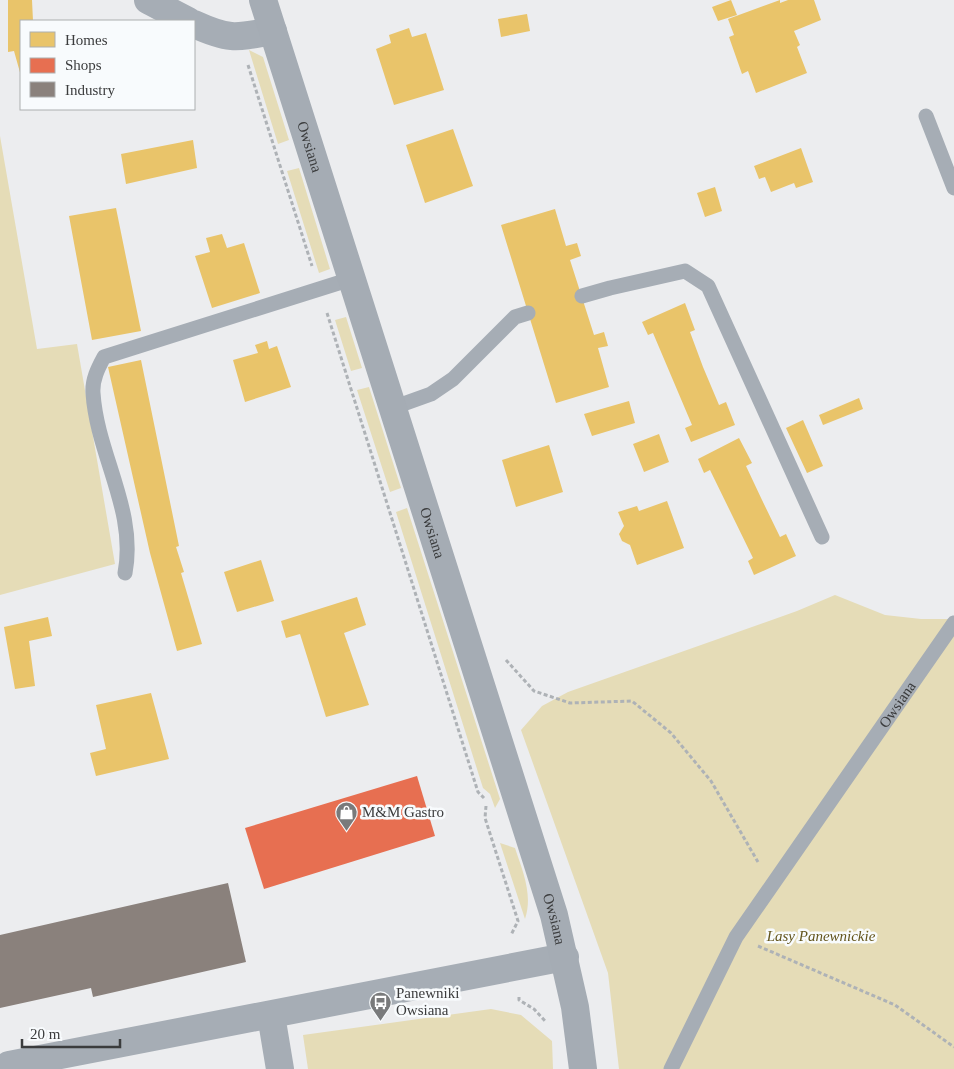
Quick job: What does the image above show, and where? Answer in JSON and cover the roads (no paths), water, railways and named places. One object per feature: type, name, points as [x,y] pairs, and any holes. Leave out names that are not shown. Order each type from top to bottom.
[{"type":"street","points":[[148,0],[186,20]]},
{"type":"street","name":"Owsiana","points":[[263,0],[554,915],[576,1006],[583,1069]]},
{"type":"street","points":[[195,24],[221,36],[239,38],[272,31]]},
{"type":"street","points":[[6,1067],[565,957]]},
{"type":"street","points":[[271,1015],[280,1069]]},
{"type":"lane","points":[[926,116],[954,188]]},
{"type":"lane","points":[[582,296],[685,271],[708,286],[822,537]]},
{"type":"lane","points":[[125,573],[128,541],[126,519],[99,426],[92,392],[95,373],[104,357],[351,278]]},
{"type":"lane","points":[[392,408],[431,394],[453,379],[515,317],[528,313]]},
{"type":"lane","name":"Owsiana","points":[[671,1069],[736,937],[954,623]]},
{"type":"place","name":"M&M Gastro","points":[[346,831]]},
{"type":"place","name":"Panewniki Owsiana","points":[[380,1021]]},
{"type":"park label","name":"Lasy Panewnickie","points":[[821,936]]}]
